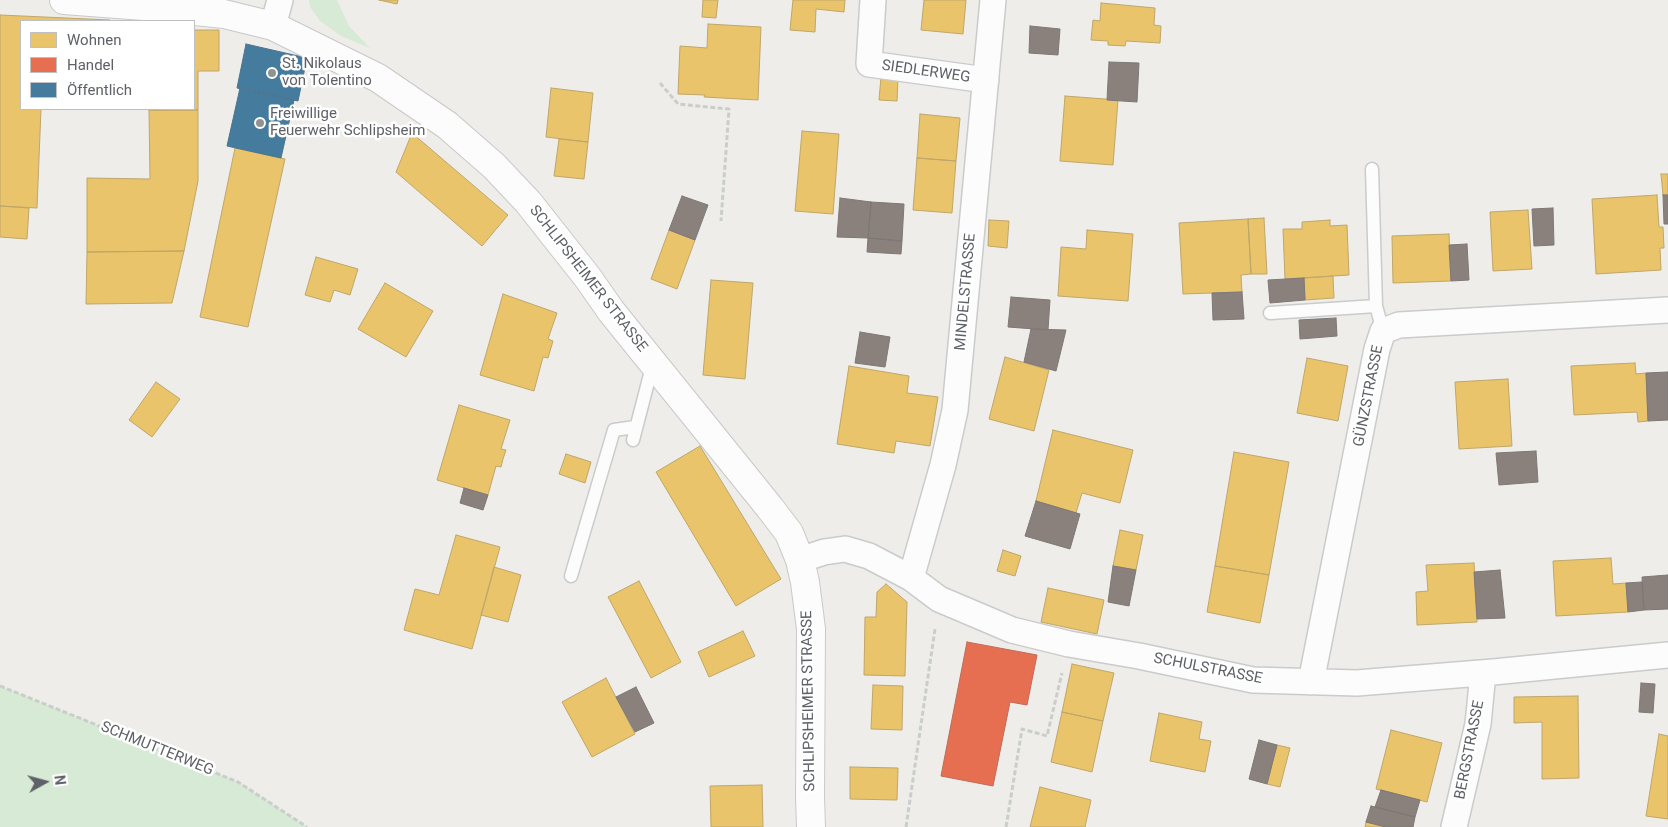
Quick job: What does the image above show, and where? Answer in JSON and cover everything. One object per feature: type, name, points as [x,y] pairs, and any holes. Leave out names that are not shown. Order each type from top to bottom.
[{"type":"street","name":"SCHLIPSHEIMER STRASSE","points":[[64,0],[224,14],[273,26],[378,78],[447,125],[494,166],[528,202],[653,363],[789,533],[800,560],[811,629],[811,827]]},
{"type":"street","points":[[273,26],[280,0]]},
{"type":"street","name":"SIEDLERWEG","points":[[873,0],[869,64],[986,80]]},
{"type":"street","name":"MINDELSTRASSE","points":[[911,578],[943,465],[955,410],[993,0]]},
{"type":"street","name":"GÜNZSTRASSE","points":[[1311,682],[1377,349],[1383,331],[1399,325],[1668,310]]},
{"type":"street","name":"SCHULSTRASSE","points":[[800,560],[824,552],[845,549],[869,556],[911,578],[939,599],[1012,630],[1069,644],[1139,656],[1253,680],[1357,683],[1482,673],[1668,654]]},
{"type":"street","name":"BERGSTRASSE","points":[[1454,827],[1478,724],[1482,673]]},
{"type":"lane","points":[[1372,169],[1376,306],[1383,331]]},
{"type":"lane","points":[[1270,313],[1376,306]]},
{"type":"lane","points":[[633,440],[653,363]]},
{"type":"lane","points":[[571,576],[614,430],[636,427]]},
{"type":"path","points":[[660,83],[678,104],[729,109],[721,221]]},
{"type":"path","points":[[906,827],[939,599]]},
{"type":"path","points":[[1006,827],[1022,729],[1047,736],[1063,670]]},
{"type":"path","name":"SCHMUTTERWEG","points":[[0,686],[238,782],[307,827]]},
{"type":"green space","points":[[309,0],[337,0],[349,26],[370,48],[341,36],[320,21],[310,7]]},
{"type":"green space","points":[[0,686],[238,782],[307,827],[0,827]]},
{"type":"building: Wohnen","points":[[379,0],[398,0],[397,4]]},
{"type":"building: Wohnen","points":[[703,0],[718,0],[716,18],[702,17]]},
{"type":"building: Wohnen","points":[[793,0],[845,0],[844,12],[816,9],[815,32],[790,30]]},
{"type":"building: Wohnen","points":[[924,0],[966,0],[963,34],[921,30]]},
{"type":"building: Wohnen","points":[[1101,3],[1155,8],[1154,25],[1161,26],[1160,43],[1126,41],[1125,46],[1108,45],[1108,41],[1091,40],[1093,20],[1100,21]]},
{"type":"building: Wohnen","points":[[0,15],[110,20],[20,20],[20,110],[41,110],[37,208],[0,206]]},
{"type":"building: Wohnen","points":[[708,24],[761,27],[758,100],[678,94],[680,46],[707,48]]},
{"type":"building: Wohnen","points":[[195,30],[219,30],[219,71],[198,71],[198,110],[195,110]]},
{"type":"building: Wohnen","points":[[881,77],[898,78],[897,101],[879,100]]},
{"type":"building: Wohnen","points":[[551,88],[593,93],[588,142],[546,137]]},
{"type":"building: Wohnen","points":[[1065,96],[1118,100],[1113,165],[1060,161]]},
{"type":"building: Wohnen","points":[[149,110],[198,110],[198,181],[184,251],[87,252],[87,178],[150,179]]},
{"type":"building: Wohnen","points":[[920,114],[960,118],[956,161],[917,158]]},
{"type":"building: Wohnen","points":[[802,131],[839,134],[833,214],[795,211]]},
{"type":"building: Wohnen","points":[[412,133],[508,215],[482,246],[396,172]]},
{"type":"building: Wohnen","points":[[559,139],[588,142],[584,179],[554,176]]},
{"type":"building: Wohnen","points":[[235,148],[285,159],[248,327],[200,317]]},
{"type":"building: Wohnen","points":[[917,158],[956,161],[952,213],[913,210]]},
{"type":"building: Wohnen","points":[[1661,174],[1668,174],[1668,195],[1663,195]]},
{"type":"building: Wohnen","points":[[1657,195],[1659,227],[1663,227],[1664,248],[1660,248],[1661,270],[1596,274],[1592,199]]},
{"type":"building: Wohnen","points":[[0,206],[29,208],[27,239],[0,237]]},
{"type":"building: Wohnen","points":[[1528,210],[1532,269],[1493,271],[1490,212]]},
{"type":"building: Wohnen","points":[[1264,218],[1267,274],[1251,274],[1248,219]]},
{"type":"building: Wohnen","points":[[1248,219],[1251,274],[1241,275],[1242,292],[1183,294],[1179,223]]},
{"type":"building: Wohnen","points":[[989,220],[1009,221],[1007,248],[988,246]]},
{"type":"building: Wohnen","points":[[1330,220],[1330,226],[1347,225],[1349,275],[1285,279],[1283,229],[1302,229],[1302,222]]},
{"type":"building: Wohnen","points":[[669,230],[695,240],[677,289],[651,279]]},
{"type":"building: Wohnen","points":[[1087,230],[1133,234],[1128,301],[1058,296],[1061,247],[1086,249]]},
{"type":"building: Wohnen","points":[[1449,234],[1451,281],[1393,283],[1392,236]]},
{"type":"building: Wohnen","points":[[184,251],[172,303],[86,304],[87,252]]},
{"type":"building: Wohnen","points":[[316,257],[358,269],[350,295],[334,290],[330,302],[305,295]]},
{"type":"building: Wohnen","points":[[1333,276],[1334,298],[1305,300],[1304,278]]},
{"type":"building: Wohnen","points":[[711,280],[753,283],[745,379],[703,375]]},
{"type":"building: Wohnen","points":[[385,283],[433,311],[406,357],[358,329]]},
{"type":"building: Wohnen","points":[[503,294],[557,313],[548,339],[553,341],[548,358],[543,357],[534,391],[480,375]]},
{"type":"building: Wohnen","points":[[1005,357],[1049,370],[1034,431],[989,419]]},
{"type":"building: Wohnen","points":[[1307,358],[1348,366],[1338,421],[1297,413]]},
{"type":"building: Wohnen","points":[[1635,363],[1636,374],[1646,373],[1648,421],[1638,422],[1637,412],[1574,415],[1571,366]]},
{"type":"building: Wohnen","points":[[849,366],[909,376],[907,393],[938,397],[930,446],[896,441],[894,453],[837,444]]},
{"type":"building: Wohnen","points":[[1508,379],[1512,446],[1459,449],[1455,382]]},
{"type":"building: Wohnen","points":[[156,382],[180,399],[152,437],[129,420]]},
{"type":"building: Wohnen","points":[[459,405],[510,420],[501,449],[506,450],[501,467],[496,466],[488,495],[437,480]]},
{"type":"building: Wohnen","points":[[1053,430],[1133,450],[1120,503],[1082,493],[1076,513],[1036,501]]},
{"type":"building: Wohnen","points":[[700,446],[781,579],[736,606],[656,472]]},
{"type":"building: Wohnen","points":[[1234,452],[1289,462],[1269,575],[1215,566]]},
{"type":"building: Wohnen","points":[[566,454],[591,462],[585,483],[559,474]]},
{"type":"building: Wohnen","points":[[1120,530],[1143,535],[1136,570],[1113,566]]},
{"type":"building: Wohnen","points":[[456,535],[500,547],[472,649],[404,630],[415,589],[439,595]]},
{"type":"building: Wohnen","points":[[1003,550],[1021,556],[1015,576],[997,571]]},
{"type":"building: Wohnen","points":[[1611,558],[1613,584],[1626,583],[1628,612],[1556,616],[1553,561]]},
{"type":"building: Wohnen","points":[[1474,563],[1477,622],[1417,625],[1416,592],[1428,591],[1426,565]]},
{"type":"building: Wohnen","points":[[1215,566],[1269,575],[1260,623],[1207,612]]},
{"type":"building: Wohnen","points":[[494,567],[521,575],[508,622],[481,615]]},
{"type":"building: Wohnen","points":[[639,581],[681,662],[651,678],[608,597]]},
{"type":"building: Wohnen","points":[[886,584],[907,602],[905,676],[864,675],[865,617],[876,617],[877,592]]},
{"type":"building: Wohnen","points":[[1048,588],[1104,600],[1097,634],[1041,622]]},
{"type":"building: Wohnen","points":[[743,631],[755,656],[709,677],[698,652]]},
{"type":"building: Wohnen","points":[[1072,664],[1114,673],[1103,721],[1062,712]]},
{"type":"building: Wohnen","points":[[606,678],[635,734],[592,757],[562,702]]},
{"type":"building: Wohnen","points":[[873,685],[903,686],[902,730],[871,729]]},
{"type":"building: Wohnen","points":[[1578,696],[1579,778],[1542,779],[1542,722],[1514,723],[1514,697]]},
{"type":"building: Wohnen","points":[[1062,712],[1103,721],[1092,772],[1051,762]]},
{"type":"building: Wohnen","points":[[1159,713],[1202,722],[1199,739],[1211,741],[1205,772],[1150,761]]},
{"type":"building: Wohnen","points":[[1391,730],[1442,743],[1427,802],[1376,789]]},
{"type":"building: Wohnen","points":[[1659,734],[1668,736],[1668,819],[1646,816]]},
{"type":"building: Wohnen","points":[[1277,745],[1290,748],[1280,787],[1267,784]]},
{"type":"building: Wohnen","points":[[850,767],[898,768],[897,800],[850,799]]},
{"type":"building: Wohnen","points":[[762,785],[763,827],[711,827],[710,786]]},
{"type":"building: Wohnen","points":[[1040,787],[1091,800],[1085,827],[1030,827]]},
{"type":"building: Wohnen","points":[[1366,822],[1386,827],[1365,827]]},
{"type":"building: Handel","points":[[967,642],[1037,655],[1027,705],[1010,702],[993,786],[941,776]]},
{"type":"building: Öffentlich","name":"St. Nikolaus von Tolentino","points":[[246,44],[307,58],[298,101],[237,88]]},
{"type":"building: Öffentlich","name":"Freiwillige Feuerwehr Schlipsheim","points":[[240,88],[294,100],[281,158],[227,146]]},
{"type":"building: Industrie","points":[[1030,26],[1060,29],[1058,55],[1029,53]]},
{"type":"building: Industrie","points":[[1109,62],[1139,63],[1137,102],[1107,100]]},
{"type":"building: Industrie","points":[[1663,195],[1668,195],[1668,224],[1664,224]]},
{"type":"building: Industrie","points":[[682,196],[708,205],[695,240],[669,230]]},
{"type":"building: Industrie","points":[[840,198],[871,202],[868,238],[837,237]]},
{"type":"building: Industrie","points":[[871,202],[904,204],[902,241],[868,238]]},
{"type":"building: Industrie","points":[[1553,208],[1554,245],[1534,246],[1532,209]]},
{"type":"building: Industrie","points":[[868,238],[902,241],[901,254],[867,252]]},
{"type":"building: Industrie","points":[[1467,244],[1469,280],[1451,281],[1449,245]]},
{"type":"building: Industrie","points":[[1304,278],[1305,300],[1270,303],[1268,280]]},
{"type":"building: Industrie","points":[[1242,292],[1244,319],[1213,320],[1212,293]]},
{"type":"building: Industrie","points":[[1011,297],[1050,300],[1048,330],[1008,327]]},
{"type":"building: Industrie","points":[[1336,318],[1337,336],[1300,339],[1299,320]]},
{"type":"building: Industrie","points":[[1031,329],[1066,330],[1056,371],[1024,362]]},
{"type":"building: Industrie","points":[[860,332],[890,337],[885,367],[855,363]]},
{"type":"building: Industrie","points":[[1668,372],[1668,420],[1648,421],[1646,373]]},
{"type":"building: Industrie","points":[[1536,451],[1538,482],[1499,485],[1496,453]]},
{"type":"building: Industrie","points":[[464,488],[488,495],[483,510],[460,503]]},
{"type":"building: Industrie","points":[[1036,501],[1080,514],[1070,549],[1025,536]]},
{"type":"building: Industrie","points":[[1113,566],[1136,570],[1129,606],[1108,602]]},
{"type":"building: Industrie","points":[[1500,570],[1505,618],[1477,619],[1474,572]]},
{"type":"building: Industrie","points":[[1668,575],[1668,609],[1644,610],[1642,577]]},
{"type":"building: Industrie","points":[[1642,582],[1644,610],[1628,612],[1626,583]]},
{"type":"building: Industrie","points":[[1641,683],[1655,684],[1653,713],[1639,712]]},
{"type":"building: Industrie","points":[[636,687],[654,723],[635,732],[616,697]]},
{"type":"building: Industrie","points":[[1259,740],[1277,745],[1267,784],[1249,779]]},
{"type":"building: Industrie","points":[[1381,790],[1420,800],[1415,817],[1375,807]]},
{"type":"building: Industrie","points":[[1371,806],[1415,817],[1413,827],[1386,827],[1366,822]]},
{"type":"place","name":"St. Nikolaus von Tolentino","points":[[272,73]]},
{"type":"place","name":"Freiwillige Feuerwehr Schlipsheim","points":[[260,123]]}]
